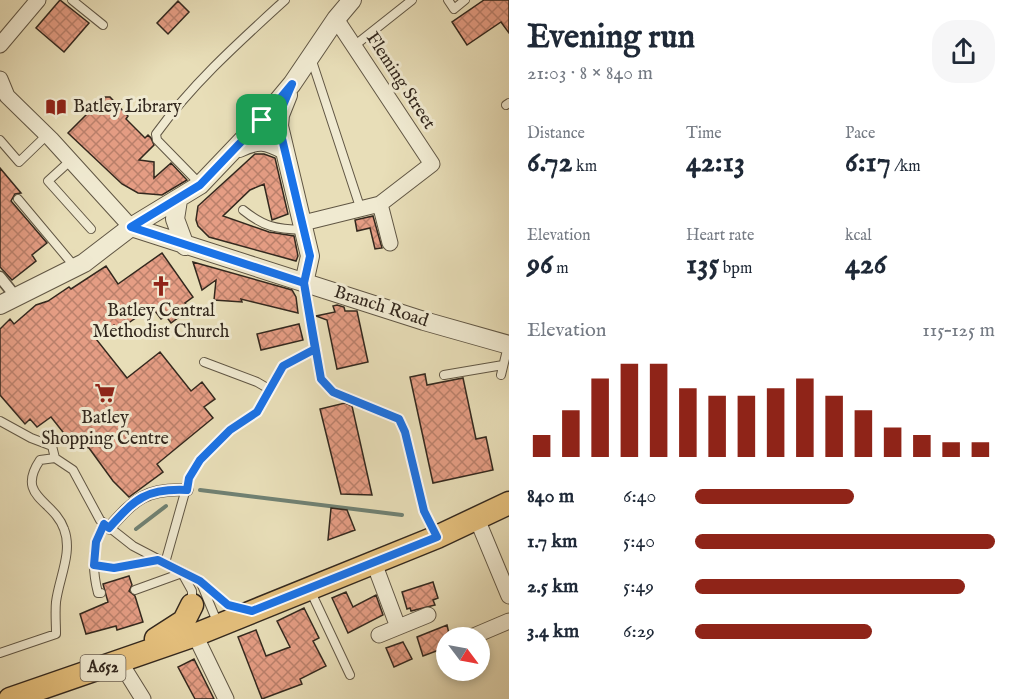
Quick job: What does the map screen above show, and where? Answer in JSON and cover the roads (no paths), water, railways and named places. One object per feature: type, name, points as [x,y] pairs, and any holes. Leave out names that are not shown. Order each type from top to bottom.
[{"type":"main road","name":"A652","points":[[10,699],[120,662],[194,622],[218,625],[437,537],[509,503]]},
{"type":"main road","points":[[120,662],[184,621],[194,622]]},
{"type":"street","points":[[0,45],[38,0]]},
{"type":"street","points":[[0,277],[8,301],[75,267],[131,227],[200,185],[235,150],[292,84],[336,19],[352,0]]},
{"type":"street","name":"Fleming Street","points":[[336,19],[432,164],[380,204]]},
{"type":"street","points":[[0,79],[7,96],[47,135],[131,227]]},
{"type":"street","points":[[292,84],[279,115],[284,150],[310,256],[304,283]]},
{"type":"street","points":[[235,150],[253,141],[267,140],[284,150]]},
{"type":"street","points":[[178,200],[175,219],[185,246]]},
{"type":"street","points":[[304,226],[380,204],[390,243]]},
{"type":"street","name":"Branch Road","points":[[131,227],[424,321],[509,345]]},
{"type":"street","points":[[107,526],[133,502],[151,492],[187,490]]},
{"type":"street","points":[[477,519],[509,596]]},
{"type":"street","points":[[374,562],[398,627]]},
{"type":"street","points":[[379,635],[428,615]]},
{"type":"street","points":[[490,629],[509,621]]},
{"type":"street","points":[[194,622],[226,699]]},
{"type":"street","points":[[120,662],[143,699]]},
{"type":"lane","points":[[72,0],[103,26]]},
{"type":"lane","points":[[200,185],[157,140],[156,134],[175,108],[202,78],[285,0]]},
{"type":"lane","points":[[354,46],[412,0]]},
{"type":"lane","points":[[448,0],[454,9],[465,0]]},
{"type":"lane","points":[[311,58],[361,210]]},
{"type":"lane","points":[[0,140],[19,162],[47,135]]},
{"type":"lane","points":[[68,158],[48,181],[91,229]]},
{"type":"lane","points":[[18,199],[75,267]]},
{"type":"lane","points":[[243,210],[260,224],[279,229],[304,226]]},
{"type":"lane","points":[[304,283],[321,379],[327,387],[399,419],[405,432],[424,511],[437,537]]},
{"type":"lane","points":[[501,375],[509,345]]},
{"type":"lane","points":[[161,561],[187,490],[189,478],[200,460],[230,430],[257,412],[283,366],[315,349]]},
{"type":"lane","points":[[204,362],[257,382],[269,389]]},
{"type":"lane","points":[[444,375],[503,365]]},
{"type":"lane","points":[[0,421],[31,438],[52,446],[54,458]]},
{"type":"lane","points":[[0,653],[57,634],[56,603],[68,549],[64,529],[56,514],[38,500],[31,481],[32,472],[40,460],[54,458],[73,470],[99,520],[133,546],[200,581],[228,605],[252,611]]},
{"type":"lane","points":[[101,593],[98,593],[94,566],[96,542],[107,526]]},
{"type":"lane","points":[[94,566],[114,568],[161,561]]},
{"type":"lane","points":[[135,590],[182,573]]},
{"type":"lane","points":[[182,573],[192,591],[194,622]]},
{"type":"lane","points":[[200,581],[218,625]]},
{"type":"lane","points":[[310,588],[350,675]]},
{"type":"waterway","points":[[200,490],[402,515]]},
{"type":"waterway","points":[[136,529],[166,506]]},
{"type":"place","name":"Batley Library","points":[[56,107]]},
{"type":"place","name":"Batley Central Methodist Church","points":[[161,286]]},
{"type":"place","name":"Batley Shopping Centre","points":[[105,393]]}]
